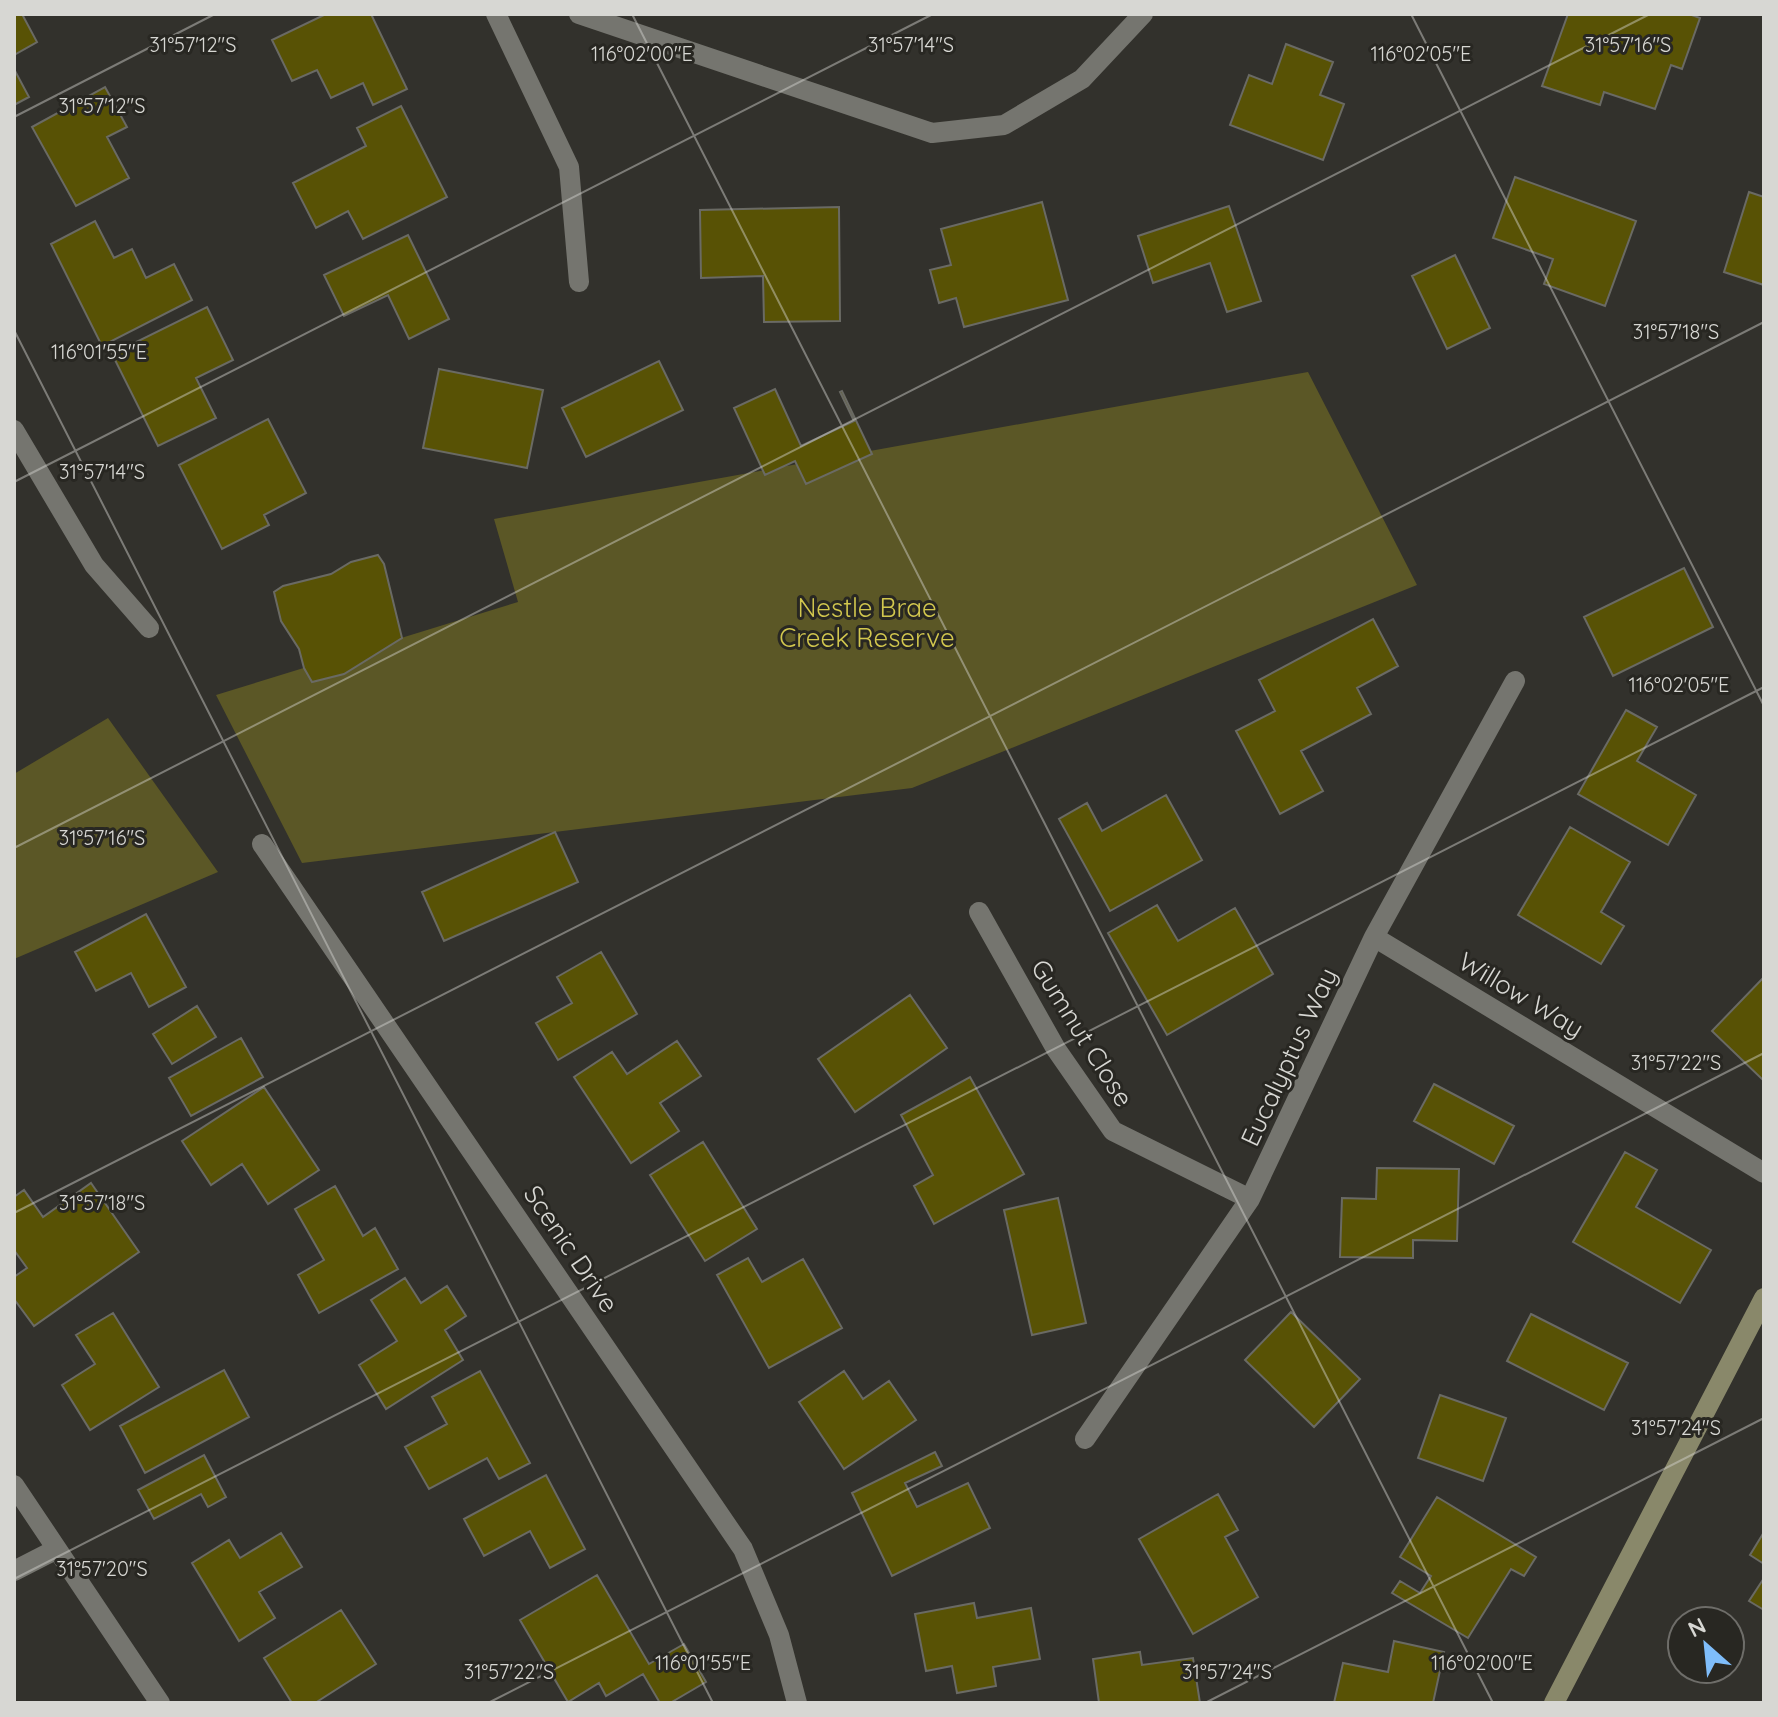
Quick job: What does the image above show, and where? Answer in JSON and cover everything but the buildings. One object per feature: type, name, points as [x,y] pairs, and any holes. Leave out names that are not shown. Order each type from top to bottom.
[{"type":"street","points":[[496,14],[569,167],[579,282]]},
{"type":"street","points":[[579,14],[932,133],[1004,125],[1082,79],[1143,14]]},
{"type":"street","points":[[14,430],[94,565],[149,628]]},
{"type":"street","name":"Eucalyptus Way","points":[[1085,1439],[1250,1199],[1374,937],[1515,681]]},
{"type":"street","name":"Scenic Drive","points":[[262,844],[743,1549],[779,1635],[797,1703]]},
{"type":"street","name":"Gumnut Close","points":[[979,912],[1056,1049],[1113,1131],[1250,1199]]},
{"type":"street","name":"Willow Way","points":[[1374,937],[1764,1173]]},
{"type":"street","points":[[1554,1703],[1764,1298]]},
{"type":"street","points":[[14,1485],[160,1703]]},
{"type":"street","points":[[14,1571],[57,1549]]},
{"type":"green space","name":"Nestle Brae Creek Reserve","points":[[1308,372],[1417,585],[912,788],[302,863],[216,695],[518,602],[494,519]]},
{"type":"green space","points":[[108,718],[218,872],[14,959],[14,774]]}]
